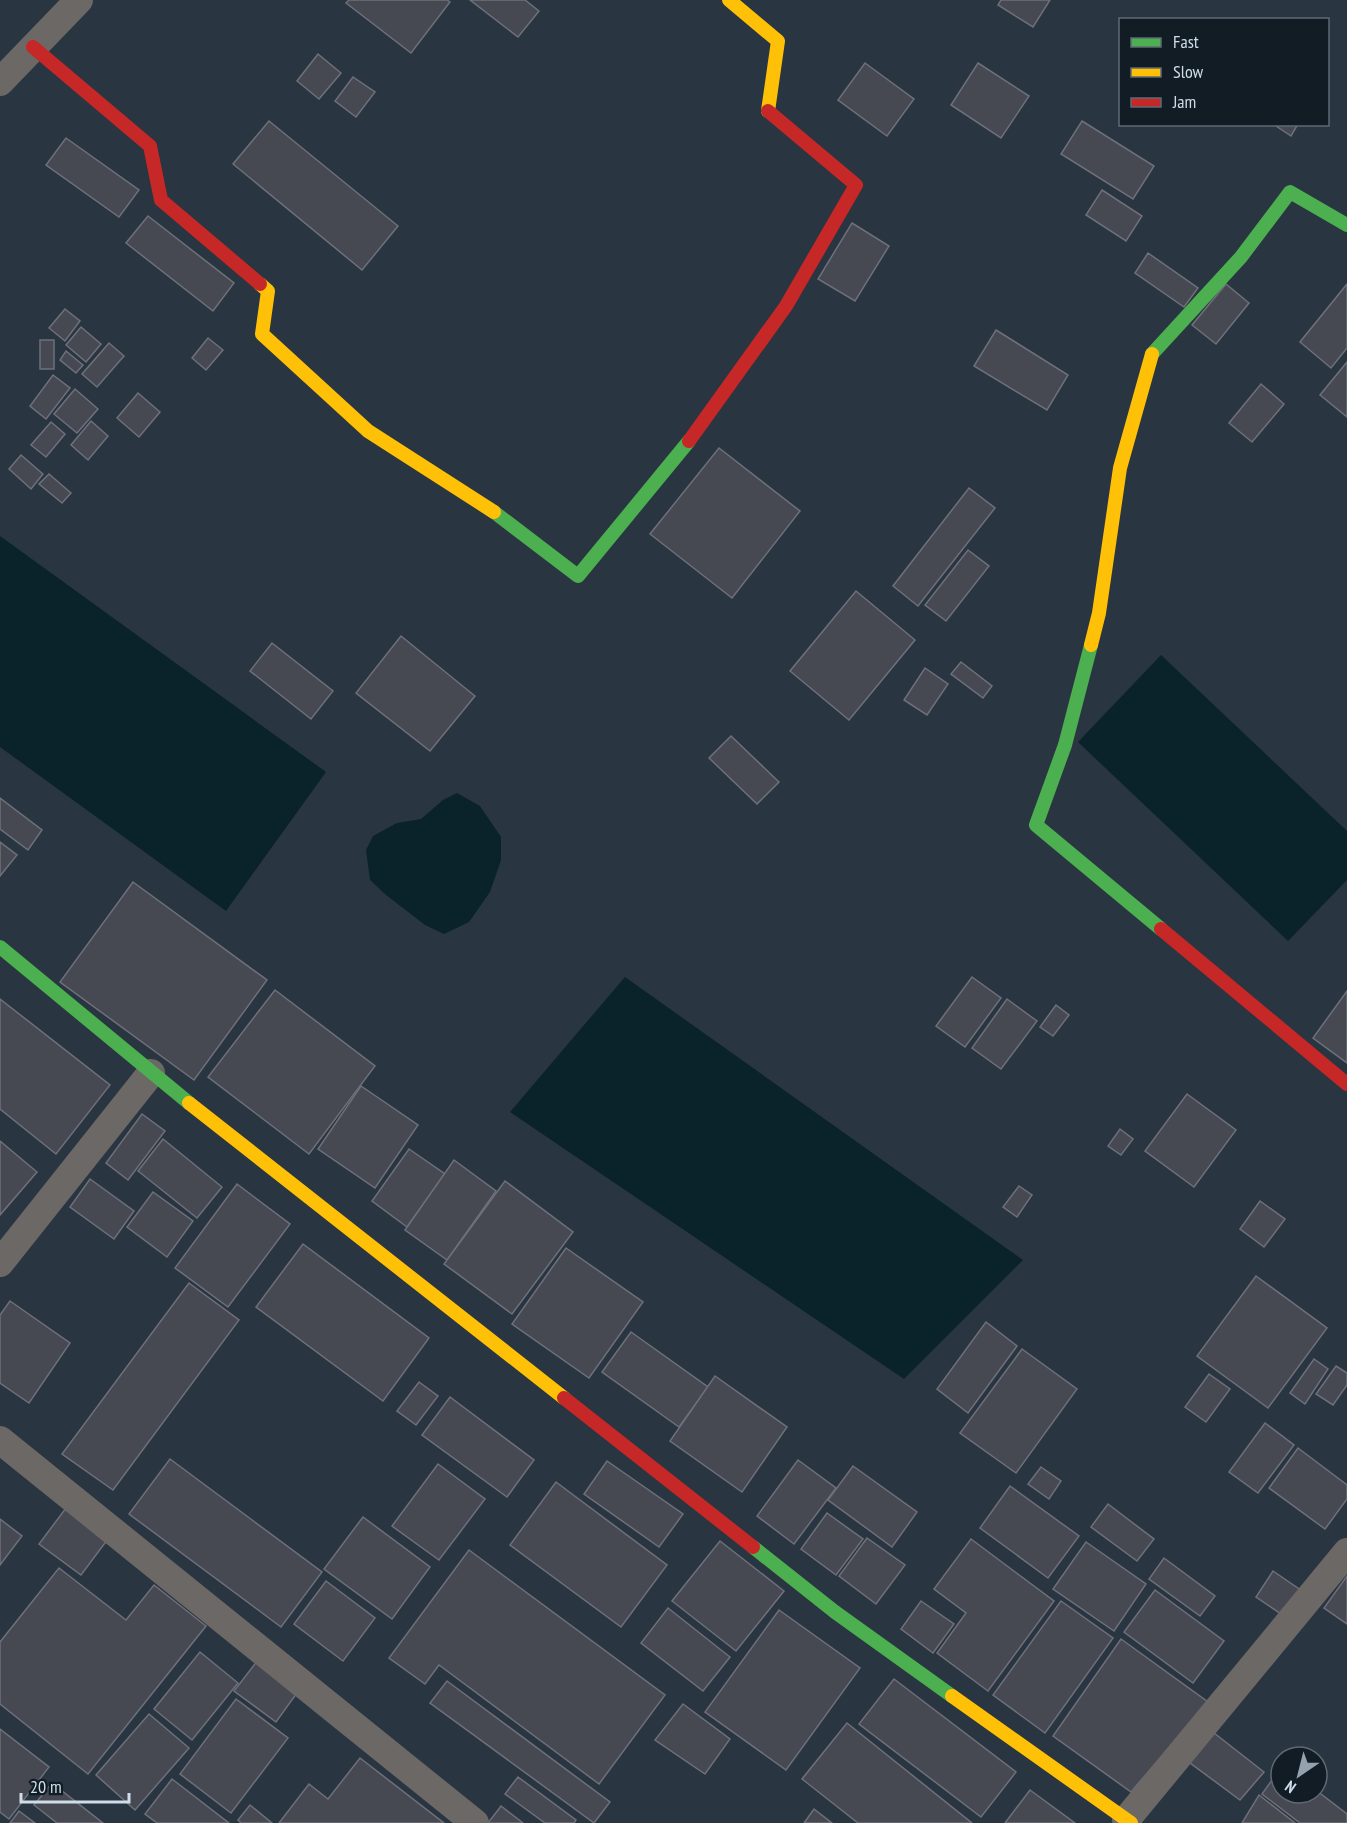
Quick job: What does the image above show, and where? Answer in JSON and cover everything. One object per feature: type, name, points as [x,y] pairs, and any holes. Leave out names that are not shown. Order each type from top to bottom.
[{"type":"street","points":[[0,82],[79,0]]},
{"type":"street","points":[[33,47],[150,146],[161,200],[268,291],[262,334],[368,431],[481,504],[578,576],[687,442],[786,306],[856,185],[768,112],[778,41],[729,0]]},
{"type":"street","points":[[1347,225],[1290,192],[1241,257],[1152,354],[1120,468],[1100,613],[1065,745],[1036,825],[1347,1084]]},
{"type":"street","points":[[0,947],[151,1073],[835,1612],[1129,1821],[1347,1552]]},
{"type":"street","points":[[0,1263],[151,1073]]},
{"type":"street","points":[[0,1440],[476,1823]]},
{"type":"water","points":[[0,536],[326,772],[226,911],[0,747]]},
{"type":"water","points":[[1161,655],[1347,831],[1347,880],[1288,941],[1078,742]]},
{"type":"water","points":[[457,793],[480,806],[501,837],[501,860],[490,892],[469,922],[444,934],[425,925],[370,880],[366,850],[373,836],[397,823],[421,819],[443,800]]},
{"type":"water","points":[[625,977],[1023,1260],[904,1379],[510,1112]]},
{"type":"building","points":[[349,0],[447,0],[450,2],[411,53],[346,3]]},
{"type":"building","points":[[470,0],[525,0],[539,11],[518,37]]},
{"type":"building","points":[[1001,0],[1050,0],[1033,27],[998,5]]},
{"type":"building","points":[[318,54],[341,73],[319,99],[297,81]]},
{"type":"building","points":[[865,63],[914,99],[887,136],[838,100]]},
{"type":"building","points":[[978,63],[1029,96],[1001,138],[951,105]]},
{"type":"building","points":[[353,77],[375,92],[356,117],[335,101]]},
{"type":"building","points":[[269,121],[398,226],[362,270],[233,164]]},
{"type":"building","points":[[1082,121],[1154,166],[1133,199],[1061,154]]},
{"type":"building","points":[[1276,126],[1297,126],[1291,136]]},
{"type":"building","points":[[66,138],[139,190],[119,217],[46,165]]},
{"type":"building","points":[[1102,190],[1142,216],[1126,241],[1086,215]]},
{"type":"building","points":[[148,216],[234,283],[213,311],[126,243]]},
{"type":"building","points":[[852,223],[889,246],[855,301],[818,279]]},
{"type":"building","points":[[1148,253],[1198,288],[1184,307],[1135,273]]},
{"type":"building","points":[[1226,284],[1249,303],[1216,344],[1192,325]]},
{"type":"building","points":[[1347,284],[1347,348],[1331,368],[1300,342]]},
{"type":"building","points":[[65,309],[80,321],[65,341],[49,328]]},
{"type":"building","points":[[81,327],[101,344],[86,362],[66,345]]},
{"type":"building","points":[[996,330],[1068,375],[1047,410],[974,366]]},
{"type":"building","points":[[208,338],[223,350],[206,370],[192,358]]},
{"type":"building","points":[[40,340],[54,340],[54,369],[40,369]]},
{"type":"building","points":[[109,343],[124,356],[97,387],[82,374]]},
{"type":"building","points":[[66,351],[83,365],[76,373],[60,360]]},
{"type":"building","points":[[1347,362],[1347,417],[1320,395]]},
{"type":"building","points":[[53,375],[70,388],[46,419],[30,406]]},
{"type":"building","points":[[1261,384],[1284,404],[1252,442],[1229,423]]},
{"type":"building","points":[[75,389],[98,409],[77,433],[54,414]]},
{"type":"building","points":[[138,393],[160,412],[139,437],[117,418]]},
{"type":"building","points":[[91,421],[108,436],[88,460],[71,445]]},
{"type":"building","points":[[51,422],[65,434],[46,457],[31,445]]},
{"type":"building","points":[[719,448],[800,511],[732,598],[650,534]]},
{"type":"building","points":[[21,455],[43,474],[31,489],[9,469]]},
{"type":"building","points":[[49,474],[71,493],[62,503],[39,484]]},
{"type":"building","points":[[969,488],[995,508],[918,606],[893,586]]},
{"type":"building","points":[[968,550],[989,566],[946,621],[925,605]]},
{"type":"building","points":[[856,591],[915,640],[849,720],[790,671]]},
{"type":"building","points":[[401,636],[475,696],[430,751],[356,693]]},
{"type":"building","points":[[272,643],[333,691],[311,719],[250,671]]},
{"type":"building","points":[[961,662],[992,686],[983,698],[951,674]]},
{"type":"building","points":[[925,668],[948,684],[927,715],[904,700]]},
{"type":"building","points":[[731,736],[779,782],[757,804],[709,758]]},
{"type":"building","points":[[0,798],[42,830],[28,850],[0,829]]},
{"type":"building","points":[[0,842],[17,855],[0,876]]},
{"type":"building","points":[[133,882],[267,980],[194,1080],[60,982]]},
{"type":"building","points":[[972,977],[1001,998],[965,1047],[936,1026]]},
{"type":"building","points":[[275,990],[375,1066],[309,1154],[208,1077]]},
{"type":"building","points":[[1347,991],[1347,1063],[1313,1038]]},
{"type":"building","points":[[0,999],[110,1085],[56,1154],[0,1109]]},
{"type":"building","points":[[1007,999],[1037,1021],[1001,1069],[972,1048]]},
{"type":"building","points":[[1056,1005],[1069,1015],[1053,1036],[1040,1027]]},
{"type":"building","points":[[361,1086],[418,1125],[375,1188],[318,1149]]},
{"type":"building","points":[[1187,1094],[1236,1130],[1194,1187],[1145,1151]]},
{"type":"building","points":[[142,1114],[165,1131],[128,1180],[106,1163]]},
{"type":"building","points":[[1120,1129],[1133,1139],[1121,1155],[1108,1146]]},
{"type":"building","points":[[163,1139],[222,1187],[197,1218],[138,1171]]},
{"type":"building","points":[[0,1141],[37,1172],[0,1215]]},
{"type":"building","points":[[409,1149],[445,1174],[407,1227],[372,1201]]},
{"type":"building","points":[[454,1160],[496,1191],[447,1260],[405,1230]]},
{"type":"building","points":[[90,1179],[134,1211],[114,1239],[70,1207]]},
{"type":"building","points":[[505,1181],[573,1232],[512,1314],[444,1264]]},
{"type":"building","points":[[237,1184],[290,1224],[228,1307],[175,1268]]},
{"type":"building","points":[[1019,1186],[1032,1195],[1017,1217],[1003,1207]]},
{"type":"building","points":[[153,1192],[193,1221],[167,1257],[127,1227]]},
{"type":"building","points":[[1260,1201],[1285,1219],[1264,1247],[1240,1229]]},
{"type":"building","points":[[303,1244],[429,1338],[383,1401],[256,1307]]},
{"type":"building","points":[[566,1248],[643,1302],[589,1378],[512,1324]]},
{"type":"building","points":[[1256,1276],[1327,1328],[1268,1408],[1197,1356]]},
{"type":"building","points":[[189,1283],[239,1320],[113,1490],[62,1454]]},
{"type":"building","points":[[10,1301],[70,1343],[29,1403],[0,1383],[0,1315]]},
{"type":"building","points":[[986,1322],[1017,1346],[968,1413],[937,1389]]},
{"type":"building","points":[[631,1332],[708,1387],[679,1427],[602,1372]]},
{"type":"building","points":[[1022,1349],[1077,1389],[1016,1473],[960,1433]]},
{"type":"building","points":[[1314,1359],[1328,1369],[1305,1404],[1290,1393]]},
{"type":"building","points":[[1336,1366],[1347,1373],[1347,1385],[1333,1405],[1316,1394]]},
{"type":"building","points":[[1209,1374],[1230,1389],[1206,1422],[1185,1407]]},
{"type":"building","points":[[715,1376],[787,1427],[742,1492],[670,1441]]},
{"type":"building","points":[[419,1382],[438,1396],[416,1425],[397,1411]]},
{"type":"building","points":[[450,1397],[534,1460],[507,1497],[422,1435]]},
{"type":"building","points":[[1265,1423],[1294,1445],[1258,1493],[1229,1472]]},
{"type":"building","points":[[1298,1448],[1347,1485],[1347,1499],[1325,1529],[1269,1488]]},
{"type":"building","points":[[170,1459],[322,1572],[281,1627],[129,1514]]},
{"type":"building","points":[[798,1460],[836,1488],[794,1544],[757,1516]]},
{"type":"building","points":[[607,1461],[683,1514],[659,1547],[584,1494]]},
{"type":"building","points":[[438,1464],[485,1499],[439,1560],[392,1526]]},
{"type":"building","points":[[853,1466],[917,1512],[892,1547],[828,1500]]},
{"type":"building","points":[[1041,1467],[1061,1481],[1049,1499],[1028,1484]]},
{"type":"building","points":[[556,1482],[667,1565],[621,1627],[510,1545]]},
{"type":"building","points":[[1010,1486],[1079,1536],[1048,1578],[980,1528]]},
{"type":"building","points":[[1108,1504],[1154,1539],[1137,1561],[1091,1527]]},
{"type":"building","points":[[66,1508],[108,1539],[81,1575],[39,1544]]},
{"type":"building","points":[[827,1513],[863,1539],[836,1575],[801,1549]]},
{"type":"building","points":[[363,1517],[430,1567],[392,1619],[324,1569]]},
{"type":"building","points":[[0,1519],[22,1536],[0,1565]]},
{"type":"building","points":[[867,1538],[905,1565],[876,1604],[839,1576]]},
{"type":"building","points":[[971,1539],[1054,1601],[988,1691],[937,1653],[966,1613],[934,1589]]},
{"type":"building","points":[[720,1541],[784,1591],[736,1651],[672,1601]]},
{"type":"building","points":[[1086,1542],[1146,1584],[1114,1631],[1053,1589]]},
{"type":"building","points":[[469,1550],[665,1695],[599,1784],[439,1665],[425,1684],[389,1658]]},
{"type":"building","points":[[1164,1558],[1215,1596],[1200,1616],[1149,1579]]},
{"type":"building","points":[[59,1568],[126,1620],[154,1585],[206,1626],[88,1774],[0,1704],[0,1642]]},
{"type":"building","points":[[1273,1571],[1302,1591],[1284,1616],[1256,1597]]},
{"type":"building","points":[[1347,1576],[1347,1624],[1324,1608]]},
{"type":"building","points":[[326,1581],[375,1618],[343,1661],[294,1624]]},
{"type":"building","points":[[1155,1590],[1224,1641],[1193,1683],[1124,1632]]},
{"type":"building","points":[[921,1601],[954,1624],[933,1653],[901,1629]]},
{"type":"building","points":[[1061,1601],[1113,1638],[1045,1733],[993,1695]]},
{"type":"building","points":[[668,1608],[730,1657],[703,1691],[641,1643]]},
{"type":"building","points":[[779,1610],[860,1668],[786,1770],[705,1712]]},
{"type":"building","points":[[1121,1639],[1208,1702],[1131,1792],[1053,1736]]},
{"type":"building","points":[[200,1652],[238,1683],[192,1740],[154,1709]]},
{"type":"building","points":[[261,1656],[302,1686],[276,1722],[234,1691]]},
{"type":"building","points":[[894,1679],[1016,1772],[981,1817],[859,1724]]},
{"type":"building","points":[[447,1681],[610,1802],[594,1823],[430,1703]]},
{"type":"building","points":[[236,1699],[288,1738],[231,1813],[180,1774]]},
{"type":"building","points":[[683,1704],[730,1739],[705,1774],[655,1740]]},
{"type":"building","points":[[149,1714],[189,1748],[135,1810],[96,1775]]},
{"type":"building","points":[[847,1723],[972,1823],[858,1823],[802,1779]]},
{"type":"building","points":[[0,1729],[49,1767],[9,1819],[0,1812]]},
{"type":"building","points":[[1209,1729],[1264,1772],[1240,1800],[1186,1760]]},
{"type":"building","points":[[360,1758],[444,1823],[279,1823],[309,1784],[328,1799]]},
{"type":"building","points":[[518,1777],[576,1820],[574,1823],[545,1823],[505,1794]]},
{"type":"building","points":[[172,1779],[229,1823],[157,1823],[145,1814]]},
{"type":"building","points":[[52,1783],[103,1823],[57,1823],[34,1805]]},
{"type":"building","points":[[1269,1784],[1269,1799],[1262,1794]]},
{"type":"building","points":[[1030,1790],[1075,1823],[1005,1823]]},
{"type":"building","points":[[1259,1795],[1295,1823],[1242,1823]]},
{"type":"building","points":[[1329,1800],[1347,1814],[1347,1823],[1300,1823],[1276,1805],[1329,1805]]},
{"type":"building","points":[[250,1805],[272,1823],[241,1823],[238,1820]]},
{"type":"building","points":[[501,1806],[523,1823],[488,1823]]},
{"type":"building","points":[[814,1809],[832,1823],[804,1823]]},
{"type":"building","points":[[19,1811],[35,1823],[10,1823]]},
{"type":"traffic: fast","points":[[1152,354],[1241,257],[1290,192],[1347,225]]},
{"type":"traffic: fast","points":[[494,512],[578,576],[689,441]]},
{"type":"traffic: fast","points":[[1091,645],[1065,745],[1036,825],[1161,929]]},
{"type":"traffic: fast","points":[[0,947],[189,1103]]},
{"type":"traffic: fast","points":[[753,1547],[835,1612],[952,1696]]},
{"type":"traffic: slow","points":[[729,0],[778,41],[768,111]]},
{"type":"traffic: slow","points":[[260,284],[268,291],[262,334],[368,431],[494,512]]},
{"type":"traffic: slow","points":[[1091,645],[1099,613],[1120,468],[1152,354]]},
{"type":"traffic: slow","points":[[189,1103],[564,1398]]},
{"type":"traffic: slow","points":[[952,1696],[1131,1823]]},
{"type":"traffic: jam","points":[[33,47],[150,146],[161,200],[260,284]]},
{"type":"traffic: jam","points":[[689,441],[786,306],[856,185],[768,111]]},
{"type":"traffic: jam","points":[[1161,929],[1347,1084]]},
{"type":"traffic: jam","points":[[564,1398],[753,1547]]}]
